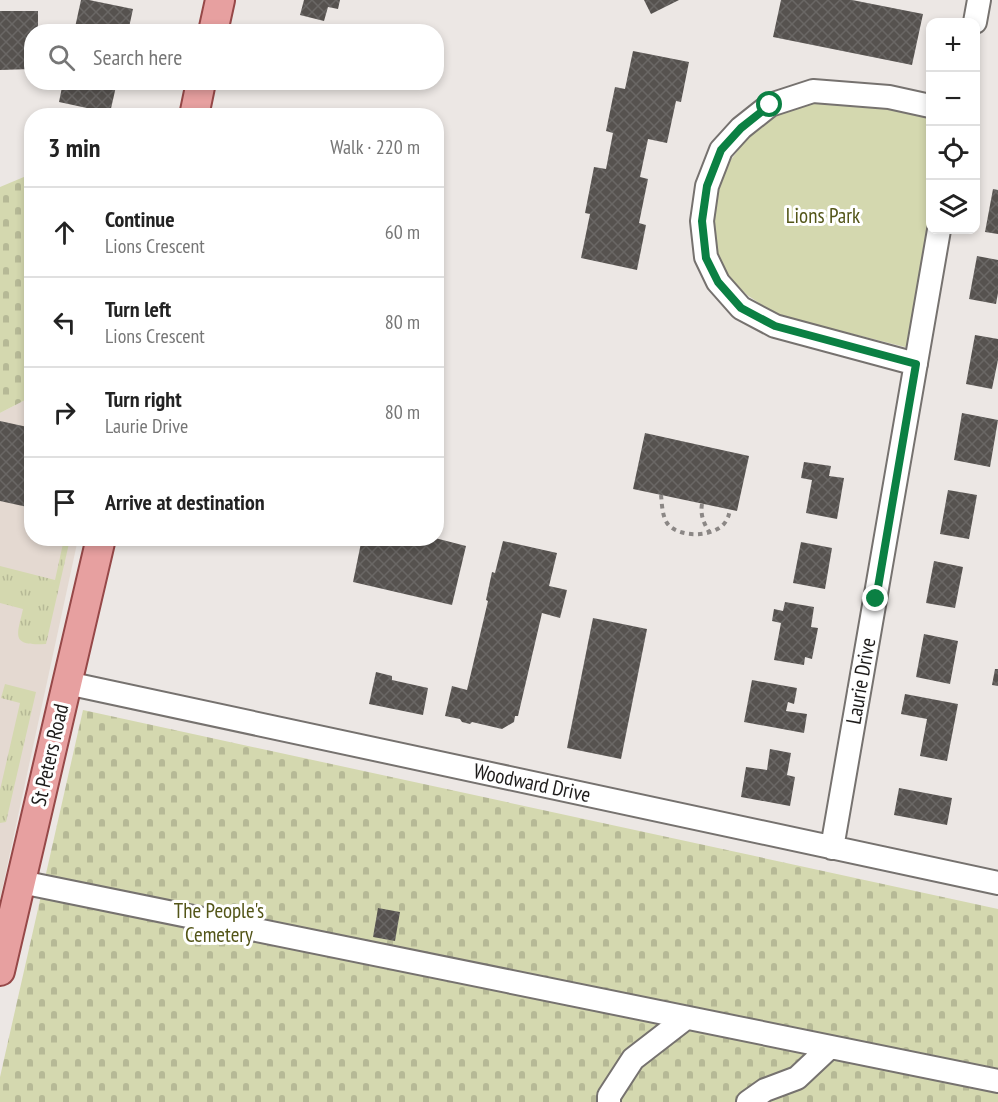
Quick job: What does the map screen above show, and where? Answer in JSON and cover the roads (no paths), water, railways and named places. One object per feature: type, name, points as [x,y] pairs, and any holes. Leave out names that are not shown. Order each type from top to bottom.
[{"type":"main road","points":[[215,24],[220,0]]},
{"type":"main road","points":[[196,108],[199,90]]},
{"type":"main road","name":"St Peters Road","points":[[0,971],[99,546]]},
{"type":"street","points":[[976,18],[979,0]]},
{"type":"street","points":[[916,364],[775,326],[741,308],[718,282],[706,258],[702,221],[707,186],[721,150],[741,128],[770,105],[813,91],[889,97],[926,105]]},
{"type":"street","name":"Laurie Drive","points":[[832,848],[938,234]]},
{"type":"street","name":"Woodward Drive","points":[[67,683],[998,883]]},
{"type":"street","points":[[21,882],[998,1082]]},
{"type":"street","points":[[609,1102],[609,1096],[633,1059],[686,1018]]},
{"type":"street","points":[[748,1102],[765,1090],[797,1078],[830,1047]]},
{"type":"park label","name":"Lions Park","points":[[823,216]]},
{"type":"park label","name":"The People's Cemetery","points":[[219,923]]}]
